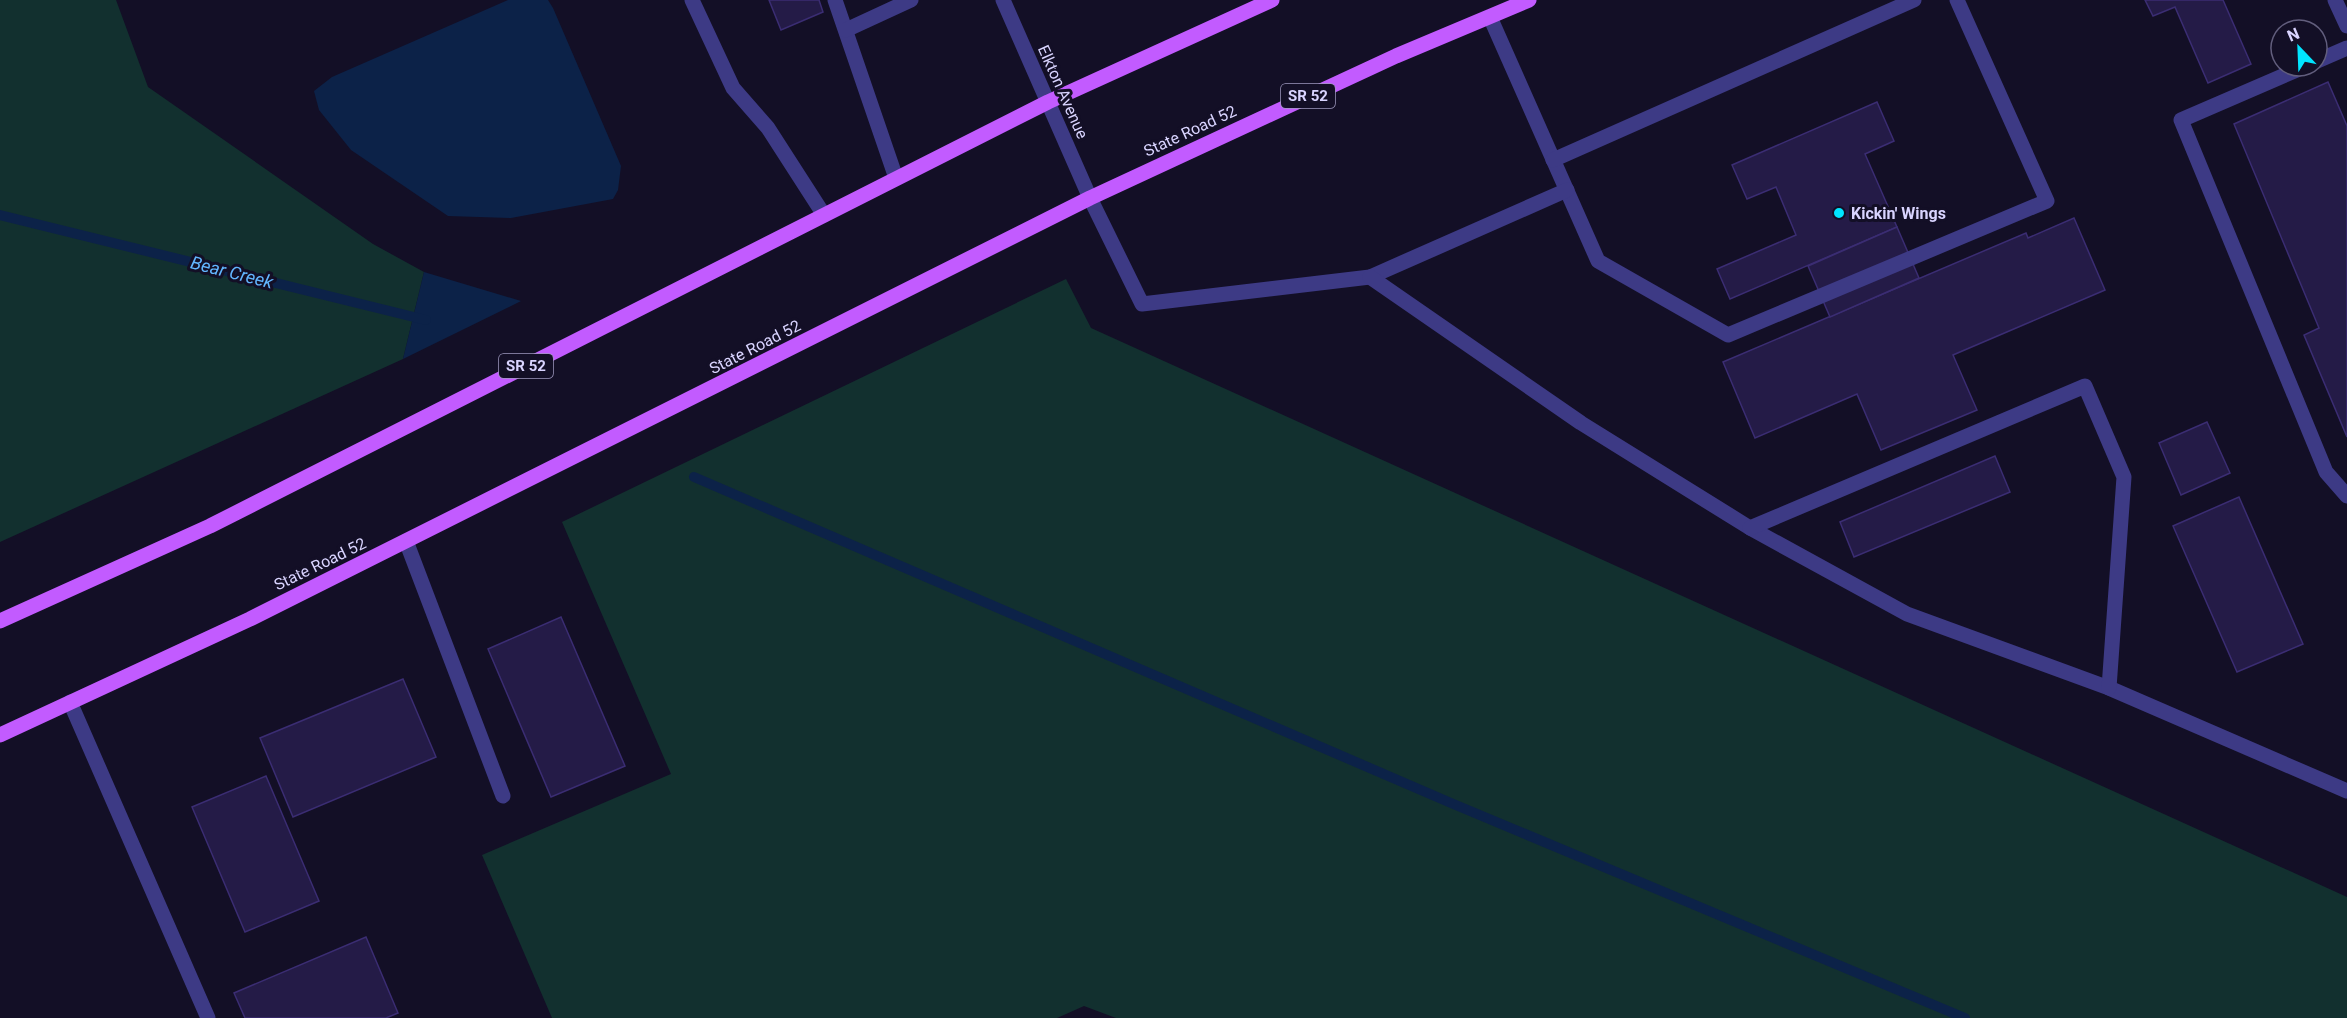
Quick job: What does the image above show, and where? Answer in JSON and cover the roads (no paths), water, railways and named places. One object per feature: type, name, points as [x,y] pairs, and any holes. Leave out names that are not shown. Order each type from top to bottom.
[{"type":"main road","name":"SR 52","points":[[0,621],[210,526],[1048,102],[1272,0]]},
{"type":"main road","name":"State Road 52","points":[[0,735],[250,619],[1090,198],[1396,56],[1529,0]]},
{"type":"street","points":[[692,0],[733,88],[768,128],[824,215]]},
{"type":"street","points":[[835,0],[896,178]]},
{"type":"street","points":[[846,30],[911,0]]},
{"type":"street","name":"Elkton Avenue","points":[[1003,0],[1090,198],[1143,304],[1370,277]]},
{"type":"street","points":[[1553,160],[1914,0]]},
{"type":"street","points":[[1490,17],[1598,261],[1728,334],[2047,201],[1958,0]]},
{"type":"street","points":[[2329,56],[2347,48]]},
{"type":"street","points":[[2278,78],[2181,120],[2326,472],[2347,496]]},
{"type":"street","points":[[1370,277],[1567,190]]},
{"type":"street","points":[[1370,277],[1581,423],[1750,528],[1908,614],[2109,688],[2347,790]]},
{"type":"street","points":[[1750,528],[2085,386],[2124,477],[2109,688]]},
{"type":"street","points":[[406,541],[503,796]]},
{"type":"street","points":[[70,702],[208,1018]]},
{"type":"water","points":[[508,0],[548,0],[553,8],[621,166],[618,190],[613,199],[511,218],[448,216],[351,150],[319,110],[314,91],[332,77]]},
{"type":"water","points":[[424,272],[521,301],[403,359]]},
{"type":"waterway","name":"Bear Creek","points":[[0,215],[426,320]]},
{"type":"waterway","points":[[694,477],[1451,803],[1965,1018]]},
{"type":"place","name":"Kickin' Wings","points":[[1839,213]]}]
